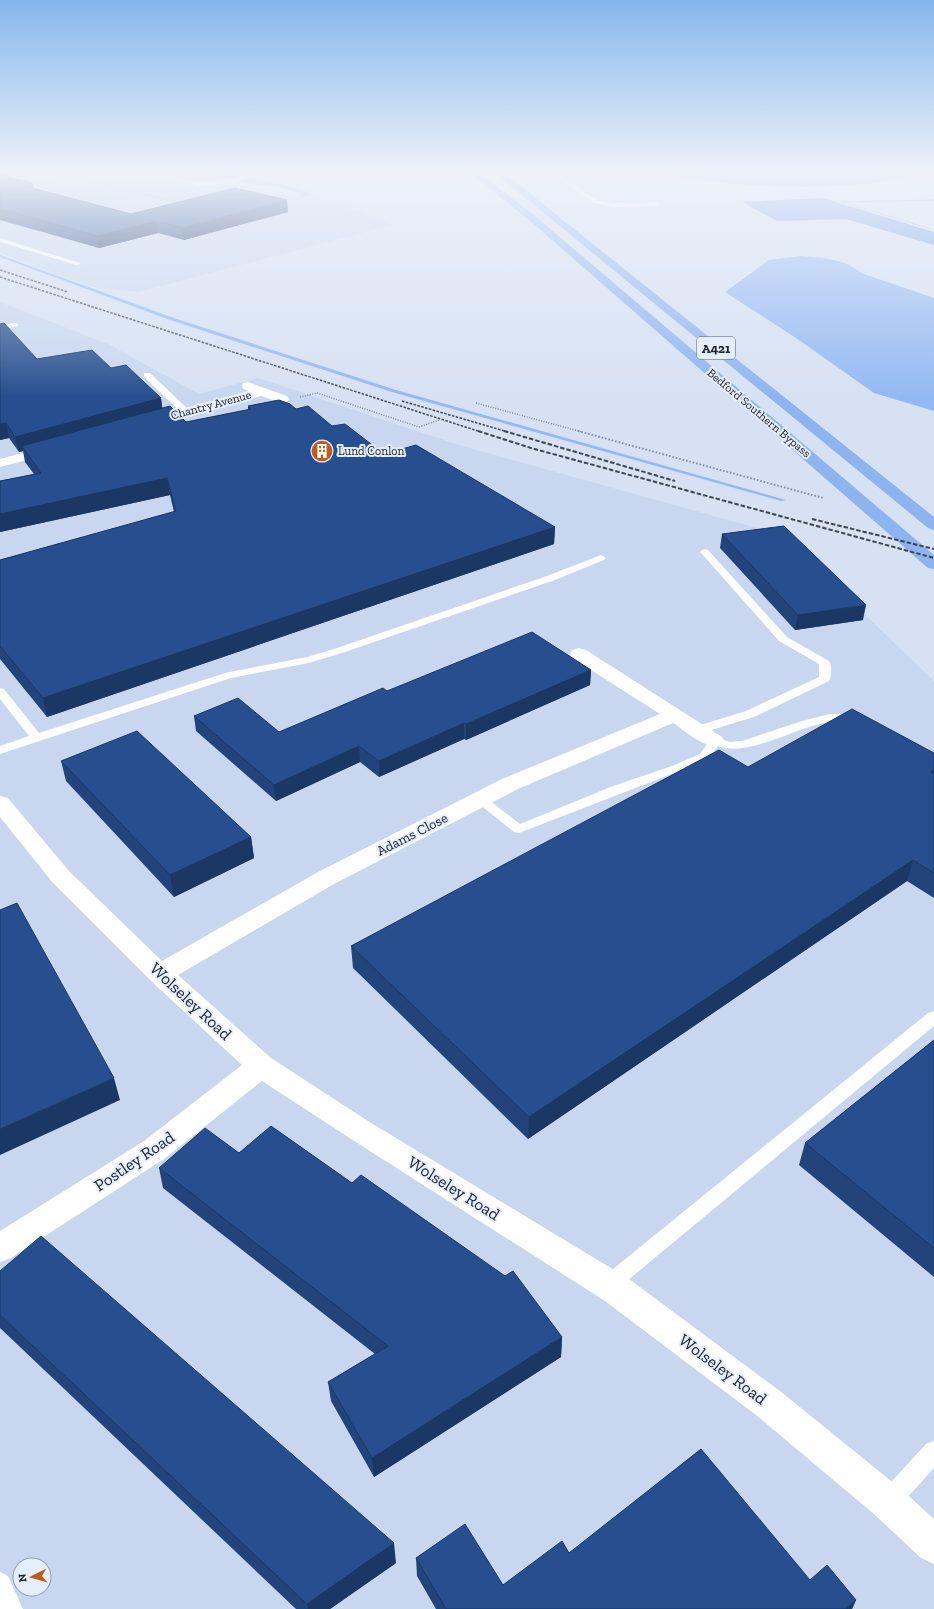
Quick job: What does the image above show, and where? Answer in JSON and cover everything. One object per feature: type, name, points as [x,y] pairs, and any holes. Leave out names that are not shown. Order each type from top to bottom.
[{"type":"highway","name":"Bedford Southern Bypass","points":[[566,247],[934,564]]},
{"type":"highway","name":"Bedford Southern Bypass","points":[[591,247],[934,525]]},
{"type":"street","points":[[247,386],[282,399]]},
{"type":"street","name":"Chantry Avenue","points":[[134,426],[260,392]]},
{"type":"street","points":[[0,463],[67,445]]},
{"type":"street","points":[[579,654],[716,741]]},
{"type":"street","name":"Adams Close","points":[[160,974],[326,878],[510,784],[675,715]]},
{"type":"street","name":"Wolseley Road","points":[[0,803],[61,877],[160,974],[261,1066],[358,1129],[608,1284],[768,1403],[888,1502],[934,1545]]},
{"type":"street","name":"Postley Road","points":[[0,1248],[154,1150],[261,1066]]},
{"type":"lane","points":[[23,247],[78,264]]},
{"type":"lane","points":[[0,327],[16,325]]},
{"type":"lane","points":[[147,375],[186,412]]},
{"type":"lane","points":[[698,730],[750,714],[825,679],[825,663],[783,639],[705,552]]},
{"type":"lane","points":[[0,750],[228,675],[309,660],[338,651],[550,578],[601,558]]},
{"type":"lane","points":[[0,691],[37,738]]},
{"type":"lane","points":[[480,800],[519,829],[618,789],[676,769],[704,757],[716,741],[729,746],[743,745],[806,724],[830,718],[851,718],[864,721]]},
{"type":"lane","points":[[608,1284],[934,1017]]},
{"type":"lane","points":[[888,1502],[934,1452]]},
{"type":"lane","points":[[0,1584],[11,1609]]},
{"type":"path","points":[[282,399],[299,398],[318,393],[419,427],[439,420]]},
{"type":"path","points":[[476,403],[826,499]]},
{"type":"shaded area","points":[[0,247],[309,247],[138,292],[93,287],[0,253]]},
{"type":"shaded area","points":[[801,256],[825,258],[847,264],[861,273],[934,298],[934,411],[874,393],[796,338],[725,292],[769,260]]},
{"type":"shaded area","points":[[0,302],[108,344],[199,394],[258,378],[459,445],[782,535],[934,681],[934,1609],[0,1609]]},
{"type":"building","points":[[4,323],[37,359],[92,350],[111,368],[126,365],[161,398],[15,437],[6,423],[0,424],[0,324]]},
{"type":"building","points":[[279,400],[290,404],[296,409],[308,406],[332,426],[345,424],[384,454],[416,445],[555,527],[43,698],[0,646],[0,560],[176,511],[167,478],[0,514],[0,481],[41,473],[22,446],[170,406],[186,422],[251,409],[248,406]]},
{"type":"building","points":[[784,526],[866,605],[798,615],[722,534]]},
{"type":"building","points":[[532,632],[591,670],[466,724],[464,723],[379,761],[359,746],[274,785],[194,716],[238,698],[279,732],[383,688],[387,691]]},
{"type":"building","points":[[852,709],[934,753],[934,770],[931,772],[934,773],[934,873],[913,860],[529,1117],[351,946],[719,750],[748,767]]},
{"type":"building","points":[[137,731],[251,837],[170,875],[61,761]]},
{"type":"building","points":[[17,903],[114,1078],[0,1129],[0,910]]},
{"type":"building","points":[[934,1040],[934,1248],[805,1143]]},
{"type":"building","points":[[271,1126],[352,1183],[361,1175],[505,1276],[513,1271],[562,1337],[372,1458],[328,1382],[388,1346],[159,1168],[205,1128],[239,1153]]},
{"type":"building","points":[[41,1236],[394,1543],[307,1604],[0,1315],[0,1271]]},
{"type":"building","points":[[701,1449],[810,1580],[827,1565],[856,1600],[846,1609],[446,1609],[416,1558],[465,1524],[503,1585],[562,1541],[569,1553]]},
{"type":"waterway","points":[[0,256],[172,319],[394,391],[783,500]]},
{"type":"railway","points":[[0,270],[68,292]]},
{"type":"railway","points":[[0,277],[481,432]]},
{"type":"railway","points":[[402,401],[508,432]]},
{"type":"railway","points":[[478,431],[531,448],[934,558]]},
{"type":"railway","points":[[504,431],[675,481]]},
{"type":"railway","points":[[812,519],[934,549]]},
{"type":"place","name":"Lund Conlon","points":[[322,451]]}]
